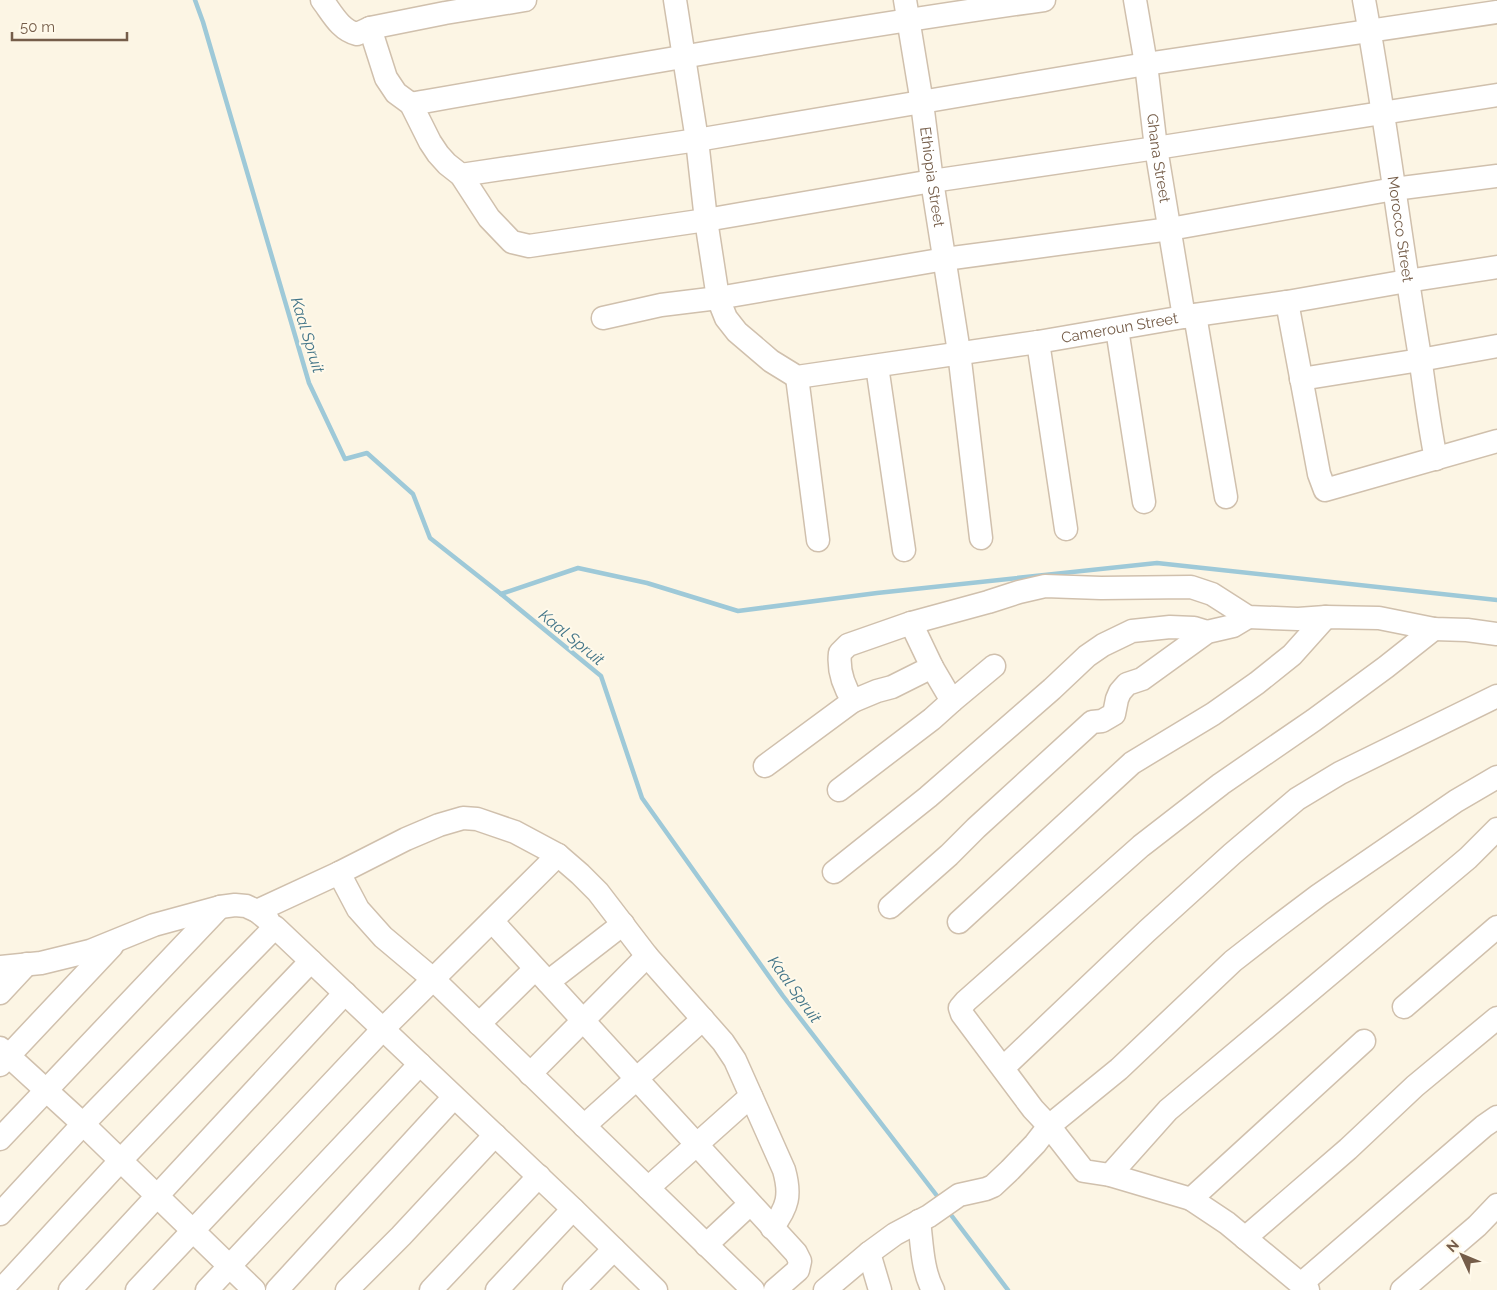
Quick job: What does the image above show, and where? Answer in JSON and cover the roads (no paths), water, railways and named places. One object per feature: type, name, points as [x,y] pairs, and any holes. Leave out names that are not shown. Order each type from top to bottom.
[{"type":"street","points":[[322,0],[346,30],[357,34],[370,28],[525,0]]},
{"type":"street","points":[[675,0],[698,140],[706,220],[718,298],[726,318],[737,332],[771,361],[797,377],[818,540]]},
{"type":"street","points":[[411,104],[685,56],[906,10],[1044,0]]},
{"type":"street","name":"Ghana Street","points":[[1135,0],[1146,64],[1156,148],[1170,230],[1226,498]]},
{"type":"street","name":"Morocco Street","points":[[1364,0],[1436,459]]},
{"type":"street","name":"Ethiopia Street","points":[[906,10],[922,103],[932,181],[959,352],[981,538]]},
{"type":"street","points":[[461,175],[698,140],[1146,64],[1497,12]]},
{"type":"street","points":[[370,28],[386,78],[396,93],[411,104],[438,154],[461,175],[488,218],[512,242],[529,246],[706,220],[932,181],[1497,94]]},
{"type":"street","points":[[603,318],[661,305],[718,298],[945,258],[1170,230],[1394,189],[1497,176]]},
{"type":"street","name":"Cameroun Street","points":[[797,377],[1038,342],[1497,267]]},
{"type":"street","points":[[1287,302],[1319,474],[1325,490],[1497,442]]},
{"type":"street","points":[[1117,329],[1144,502]]},
{"type":"street","points":[[1038,342],[1066,529]]},
{"type":"street","points":[[1301,379],[1497,346]]},
{"type":"street","points":[[877,366],[904,550]]},
{"type":"street","points":[[853,701],[848,693],[839,661],[840,653],[848,645],[912,623],[1018,592],[1046,586],[1101,588],[1191,587],[1212,594],[1248,617],[1298,619],[1326,617],[1379,618],[1434,629],[1466,630],[1497,634]]},
{"type":"street","points":[[890,907],[949,855],[1092,722],[1102,721],[1114,714],[1120,692],[1127,684],[1142,679],[1207,632],[1233,626],[1248,617]]},
{"type":"street","points":[[959,922],[1132,764],[1257,684],[1292,655],[1326,617]]},
{"type":"street","points":[[912,623],[932,667],[952,701]]},
{"type":"street","points":[[834,872],[928,797],[1087,656],[1103,645],[1132,631],[1170,627],[1194,628],[1207,632]]},
{"type":"street","points":[[1434,629],[1314,720],[1221,784],[1141,846],[966,1000],[960,1008],[962,1014],[982,1042],[1084,1171],[1110,1175],[1191,1198],[1228,1223],[1304,1287],[1493,1128]]},
{"type":"street","points":[[839,790],[932,719],[994,666]]},
{"type":"street","points":[[765,766],[853,701],[892,687],[932,667]]},
{"type":"street","points":[[1003,1068],[1147,931],[1232,854],[1297,799],[1340,773],[1497,696]]},
{"type":"street","points":[[825,1290],[869,1253],[959,1195],[993,1186],[1035,1144],[1049,1126],[1119,1069],[1233,961],[1319,895],[1456,801],[1497,777]]},
{"type":"street","points":[[257,911],[339,874],[406,839],[439,825],[463,818],[477,819],[515,832],[558,856],[598,892],[647,956],[723,1042],[735,1060],[787,1180],[788,1194],[785,1208],[772,1228]]},
{"type":"street","points":[[1110,1175],[1168,1110],[1468,858],[1497,829]]},
{"type":"street","points":[[137,1290],[383,1029],[558,856]]},
{"type":"street","points":[[339,874],[358,909],[382,937],[433,979],[753,1290]]},
{"type":"street","points":[[0,967],[48,962],[90,951],[154,925],[220,907],[242,905],[257,911],[573,1208],[656,1290]]},
{"type":"street","points":[[0,1139],[220,907]]},
{"type":"street","points":[[492,921],[796,1253],[800,1261],[800,1267],[775,1290]]},
{"type":"street","points":[[479,1024],[542,975],[622,924]]},
{"type":"street","points":[[0,1214],[83,1124],[275,927]]},
{"type":"street","points":[[1404,1007],[1497,927]]},
{"type":"street","points":[[119,939],[3,1057],[46,1090],[83,1124],[254,1290]]},
{"type":"street","points":[[530,1074],[647,956]]},
{"type":"street","points":[[2,1290],[120,1160],[311,961]]},
{"type":"street","points":[[0,993],[27,964]]},
{"type":"street","points":[[70,1290],[345,994]]},
{"type":"street","points":[[1245,1238],[1348,1148],[1415,1086],[1497,1018]]},
{"type":"street","points":[[584,1126],[703,1019]]},
{"type":"street","points":[[1191,1198],[1364,1041]]},
{"type":"street","points":[[207,1290],[420,1064]]},
{"type":"street","points":[[648,1188],[751,1096]]},
{"type":"street","points":[[278,1290],[454,1097]]},
{"type":"street","points":[[347,1290],[401,1236],[495,1135]]},
{"type":"street","points":[[431,1290],[539,1176]]},
{"type":"street","points":[[706,1245],[750,1204]]},
{"type":"street","points":[[1402,1290],[1477,1226],[1497,1205]]},
{"type":"street","points":[[496,1290],[573,1208]]},
{"type":"street","points":[[924,1218],[925,1268],[933,1290]]},
{"type":"street","points":[[574,1290],[614,1249]]},
{"type":"street","points":[[869,1253],[880,1290]]},
{"type":"waterway","name":"Kaal Spruit","points":[[195,0],[309,383],[345,459],[367,453],[413,494],[430,538],[601,676],[642,798],[783,996],[941,1201]]},
{"type":"waterway","points":[[501,594],[578,568],[647,583],[738,611],[877,593],[1157,563],[1497,600]]},
{"type":"waterway","name":"Kaal Spruit","points":[[948,1211],[1008,1290]]}]
